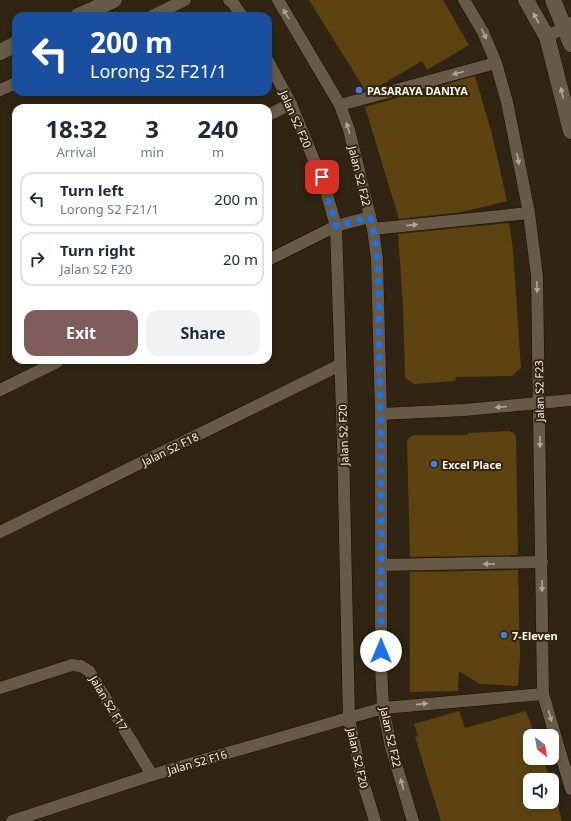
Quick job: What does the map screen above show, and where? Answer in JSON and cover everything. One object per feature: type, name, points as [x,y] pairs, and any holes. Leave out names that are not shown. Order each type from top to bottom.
[{"type":"main road","points":[[87,12],[114,0]]},
{"type":"main road","points":[[526,0],[547,37],[571,131]]},
{"type":"main road","points":[[553,0],[568,24],[571,44]]},
{"type":"street","points":[[160,12],[185,0]]},
{"type":"street","points":[[229,0],[239,12]]},
{"type":"street","name":"Jalan S2 F22","points":[[278,0],[340,105],[349,130],[372,223],[377,259],[381,414],[381,665],[383,708],[391,747],[413,821]]},
{"type":"street","name":"Jalan S2 F23","points":[[464,0],[483,32],[496,63],[507,102],[529,213],[537,276],[543,694],[571,789]]},
{"type":"street","points":[[547,37],[568,24]]},
{"type":"street","points":[[340,105],[496,63]]},
{"type":"street","name":"Jalan S2 F20","points":[[272,68],[291,104],[322,177],[336,226],[349,719],[362,779],[375,821]]},
{"type":"street","points":[[0,90],[12,84]]},
{"type":"street","points":[[272,113],[291,104]]},
{"type":"street","points":[[272,258],[336,226],[529,213]]},
{"type":"street","points":[[0,390],[52,364]]},
{"type":"street","name":"Jalan S2 F18","points":[[0,532],[340,365]]},
{"type":"street","points":[[381,414],[464,410],[571,400]]},
{"type":"street","points":[[381,565],[542,562]]},
{"type":"street","name":"Jalan S2 F17","points":[[0,688],[72,665],[81,666],[89,671],[152,775]]},
{"type":"street","name":"Jalan S2 F16","points":[[12,821],[152,775],[383,708],[543,694]]},
{"type":"building","points":[[309,0],[443,0],[469,45],[427,70],[422,61],[376,88],[365,90]]},
{"type":"building","points":[[475,76],[492,134],[507,201],[462,212],[399,219],[365,107]]},
{"type":"building","points":[[509,223],[513,249],[521,368],[512,376],[456,377],[455,381],[414,384],[405,378],[403,306],[398,234]]},
{"type":"building","points":[[509,431],[514,433],[516,438],[518,555],[410,557],[407,441],[410,437],[413,435],[468,435],[468,433]]},
{"type":"building","points":[[518,570],[520,656],[518,686],[480,684],[459,671],[458,691],[410,692],[410,572]]},
{"type":"building","points":[[459,711],[465,728],[526,711],[532,729],[523,729],[523,765],[545,765],[548,773],[523,773],[523,809],[559,809],[562,821],[441,821],[415,737],[418,736],[414,724]]},
{"type":"place","name":"PASARAYA DANIYA","points":[[359,90]]},
{"type":"place","name":"Excel Place","points":[[434,464]]},
{"type":"place","name":"7-Eleven","points":[[504,635]]},
{"type":"route","points":[[322,177],[336,226],[370,217],[377,259],[381,414],[381,651]]}]
